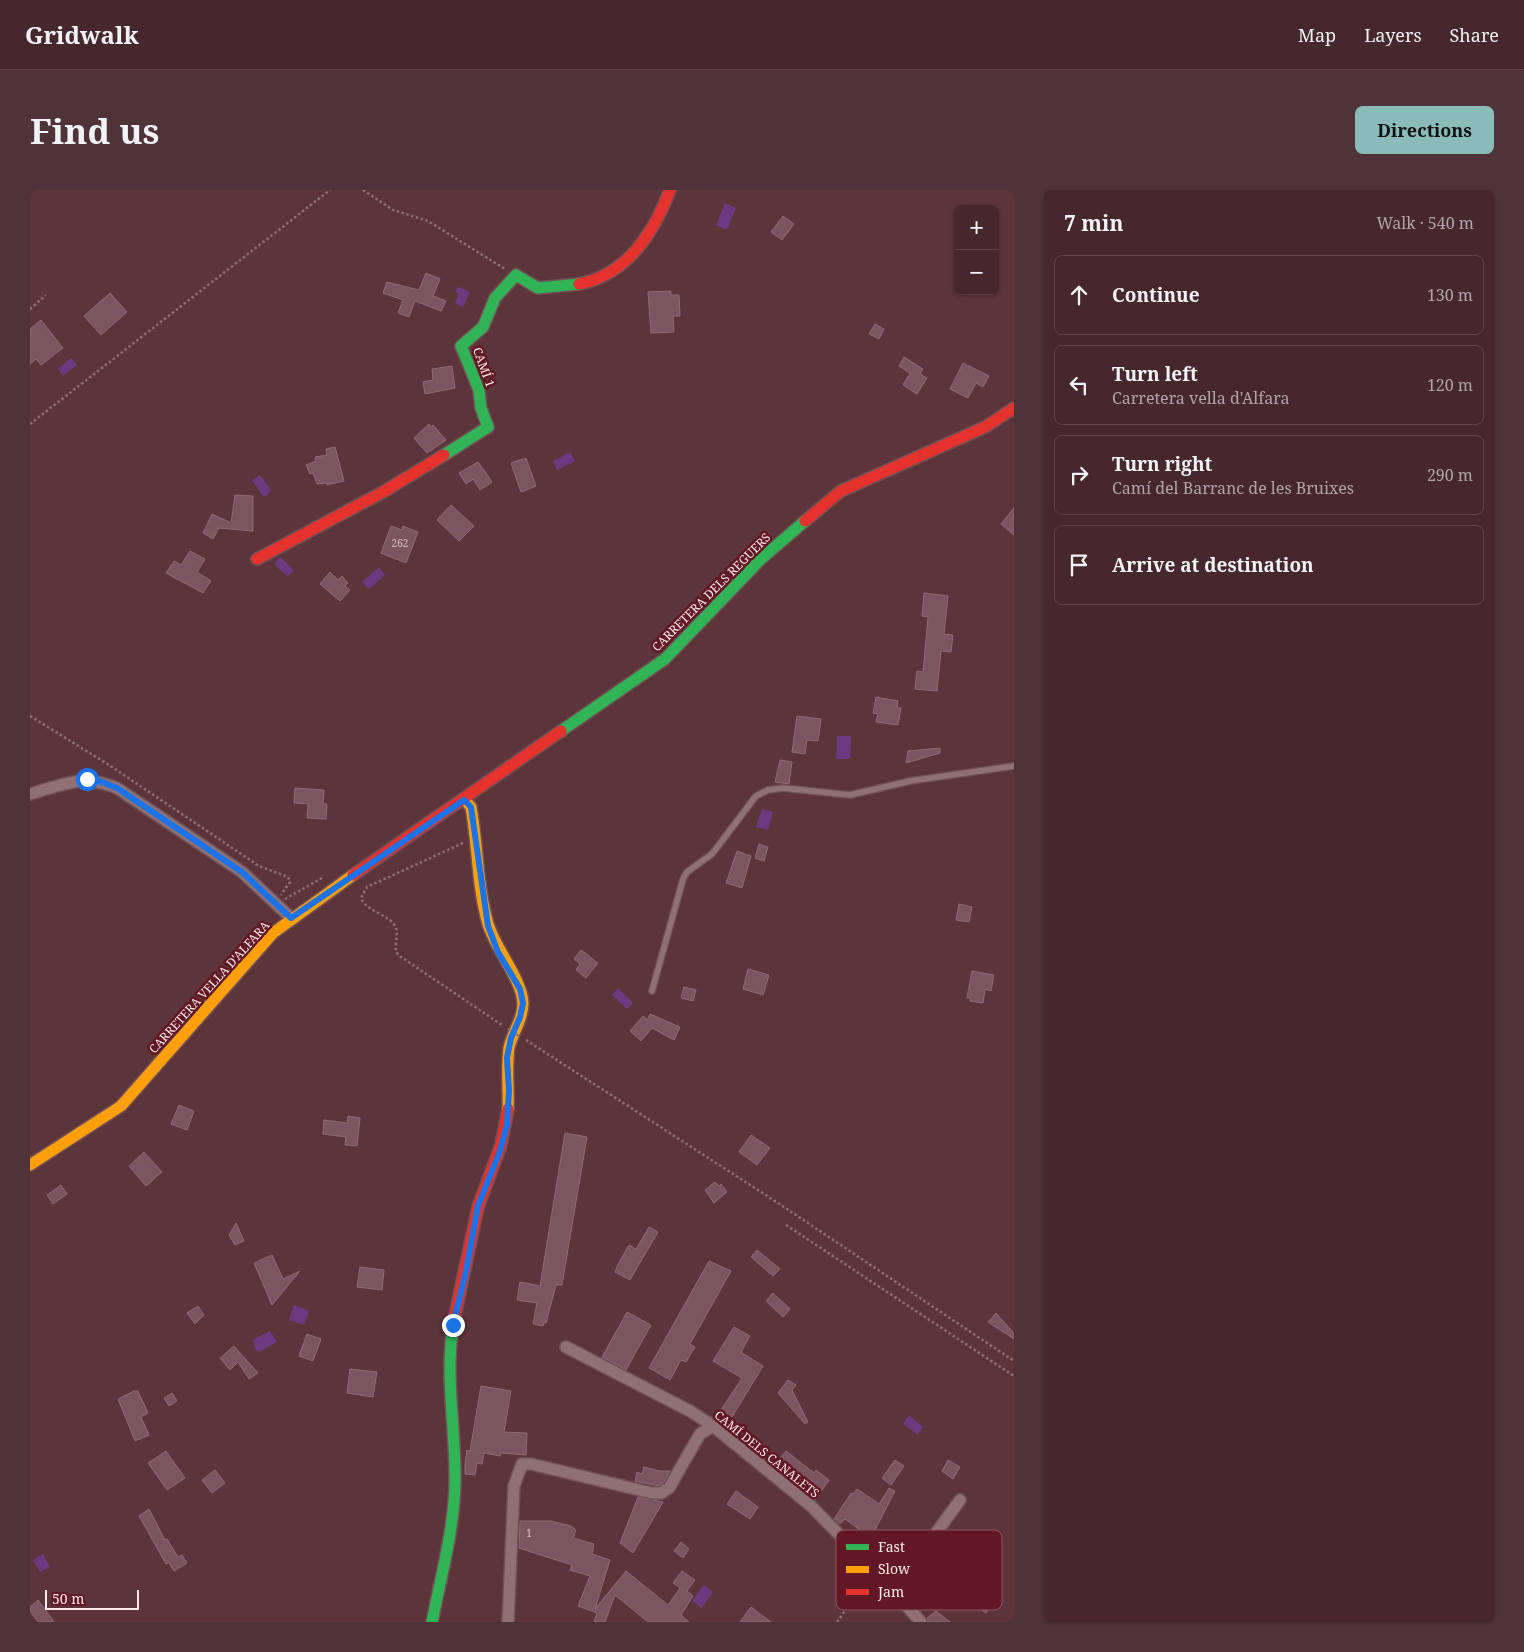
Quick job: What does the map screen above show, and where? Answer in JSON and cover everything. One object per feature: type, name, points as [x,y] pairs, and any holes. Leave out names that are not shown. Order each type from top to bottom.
[{"type":"street","points":[[516,275],[536,288],[572,286],[594,282],[626,262],[653,227],[670,190]]},
{"type":"street","name":"CAMÍ 1","points":[[257,559],[383,492],[488,427],[481,408],[479,390],[461,346],[483,327],[495,298],[516,275]]},
{"type":"street","name":"CARRETERA DELS REGUERS","points":[[464,800],[665,658],[694,631],[761,559],[841,491],[985,427],[1014,408]]},
{"type":"street","points":[[30,794],[87,779],[99,781],[117,788],[242,872],[291,918]]},
{"type":"street","points":[[432,1622],[454,1518],[455,1451],[450,1356],[453,1325],[466,1271],[478,1206],[500,1151],[507,1125],[509,1091],[507,1058],[511,1038],[520,1017],[523,1003],[520,989],[498,952],[488,926],[471,807],[464,800]]},
{"type":"street","name":"CARRETERA VELLA D'ALFARA","points":[[30,1165],[121,1106],[273,933],[291,918],[464,800]]},
{"type":"street","name":"CAMÍ DELS CANALETS","points":[[566,1347],[648,1391],[690,1410],[811,1506],[836,1531]]},
{"type":"street","points":[[508,1622],[514,1486],[522,1464],[531,1464],[652,1493],[661,1493],[669,1488],[700,1434],[712,1426]]},
{"type":"street","points":[[938,1530],[960,1500]]},
{"type":"street","name":"CAMÍ DELS CANALETS","points":[[911,1610],[921,1622]]},
{"type":"lane","points":[[652,991],[683,879],[687,872],[712,854],[756,796],[768,790],[783,788],[850,794],[910,781],[1014,766]]},
{"type":"path","points":[[30,424],[330,190]]},
{"type":"path","points":[[363,190],[384,206],[428,222],[516,275]]},
{"type":"path","points":[[30,308],[46,295]]},
{"type":"path","points":[[30,716],[109,765],[246,858]]},
{"type":"path","points":[[401,957],[778,1203],[1014,1361]]},
{"type":"path","points":[[786,1225],[1014,1376]]},
{"type":"path","points":[[837,1622],[846,1610]]},
{"type":"shaded area","points":[[725,203],[736,208],[727,230],[716,225]]},
{"type":"shaded area","points":[[458,287],[470,292],[463,307],[455,303],[459,294],[455,292]]},
{"type":"shaded area","points":[[71,358],[77,365],[63,376],[58,369]]},
{"type":"shaded area","points":[[570,452],[575,461],[557,470],[553,461]]},
{"type":"shaded area","points":[[260,475],[271,490],[266,496],[263,496],[252,480]]},
{"type":"shaded area","points":[[280,557],[294,570],[288,577],[274,564]]},
{"type":"shaded area","points":[[379,567],[385,575],[369,589],[362,582]]},
{"type":"shaded area","points":[[837,736],[851,736],[850,759],[836,759]]},
{"type":"shaded area","points":[[762,809],[773,812],[768,830],[756,827]]},
{"type":"shaded area","points":[[618,988],[633,1003],[627,1009],[612,995]]},
{"type":"shaded area","points":[[294,1305],[309,1311],[304,1325],[289,1320]]},
{"type":"shaded area","points":[[270,1331],[277,1342],[259,1352],[255,1349],[253,1340]]},
{"type":"shaded area","points":[[909,1415],[923,1427],[918,1435],[903,1424]]},
{"type":"shaded area","points":[[43,1554],[50,1567],[40,1572],[33,1560]]},
{"type":"shaded area","points":[[704,1585],[713,1592],[702,1608],[692,1601]]},
{"type":"building","points":[[783,216],[794,224],[782,240],[771,232]]},
{"type":"building","points":[[426,273],[440,279],[433,296],[446,301],[441,311],[415,301],[409,317],[398,313],[403,300],[383,293],[387,282],[419,290]]},
{"type":"building","points":[[671,291],[671,295],[679,295],[680,316],[673,316],[674,332],[651,333],[648,292]]},
{"type":"building","points":[[110,293],[127,312],[101,335],[84,316]]},
{"type":"building","points":[[41,320],[63,348],[41,365],[36,359],[30,364],[30,329]]},
{"type":"building","points":[[875,324],[884,329],[879,339],[869,334]]},
{"type":"building","points":[[904,357],[923,369],[920,374],[927,378],[917,394],[903,385],[910,373],[899,366]]},
{"type":"building","points":[[963,363],[989,376],[983,387],[976,383],[968,398],[950,389]]},
{"type":"building","points":[[452,366],[455,388],[425,394],[423,382],[433,380],[432,369]]},
{"type":"building","points":[[429,424],[431,427],[433,425],[446,440],[427,453],[414,438]]},
{"type":"building","points":[[335,447],[344,481],[327,485],[326,483],[317,484],[313,473],[310,474],[306,465],[316,461],[315,457],[327,455],[326,449]]},
{"type":"building","points":[[526,458],[536,486],[521,492],[511,463]]},
{"type":"building","points":[[478,462],[492,482],[480,490],[473,479],[466,484],[459,473]]},
{"type":"building","points":[[235,495],[253,496],[253,531],[219,528],[213,539],[203,533],[212,514],[231,523]]},
{"type":"building","points":[[451,505],[474,526],[459,541],[437,520]]},
{"type":"building","points":[[1014,508],[1014,535],[1001,524]]},
{"type":"building","points":[[391,526],[402,530],[403,526],[418,532],[406,563],[381,553]]},
{"type":"building","points":[[190,551],[205,559],[197,572],[211,581],[203,593],[166,573],[174,561],[181,565]]},
{"type":"building","points":[[330,572],[338,580],[342,576],[348,583],[345,586],[350,590],[340,601],[320,584]]},
{"type":"building","points":[[924,593],[948,596],[944,634],[953,635],[951,652],[941,651],[937,691],[915,689],[917,671],[923,672],[928,617],[922,616]]},
{"type":"building","points":[[876,697],[898,701],[897,708],[901,708],[898,725],[876,722],[878,714],[873,713]]},
{"type":"building","points":[[797,716],[821,719],[818,741],[807,740],[805,754],[792,752]]},
{"type":"building","points":[[940,748],[940,753],[906,763],[908,751]]},
{"type":"building","points":[[780,760],[792,762],[789,784],[775,782]]},
{"type":"building","points":[[295,788],[324,790],[323,804],[327,804],[326,819],[307,818],[308,804],[294,803]]},
{"type":"building","points":[[759,844],[768,847],[764,861],[755,858]]},
{"type":"building","points":[[737,851],[751,856],[742,888],[726,883]]},
{"type":"building","points":[[959,904],[972,907],[969,922],[956,920]]},
{"type":"building","points":[[581,950],[598,963],[586,978],[576,970],[580,964],[574,959]]},
{"type":"building","points":[[748,969],[769,975],[763,995],[743,989]]},
{"type":"building","points":[[972,971],[994,975],[991,991],[985,989],[983,1003],[970,1001],[971,998],[967,998]]},
{"type":"building","points":[[684,987],[696,990],[693,1001],[681,998]]},
{"type":"building","points":[[650,1014],[680,1027],[674,1040],[652,1028],[641,1041],[630,1031],[643,1016],[647,1020]]},
{"type":"building","points":[[179,1105],[194,1111],[187,1130],[171,1124]]},
{"type":"building","points":[[348,1116],[360,1118],[357,1146],[345,1145],[346,1137],[323,1134],[324,1120],[347,1123]]},
{"type":"building","points":[[565,1133],[587,1137],[562,1285],[556,1285],[546,1323],[543,1326],[533,1324],[537,1303],[517,1300],[520,1282],[540,1286]]},
{"type":"building","points":[[751,1135],[770,1148],[757,1165],[739,1152]]},
{"type":"building","points":[[144,1152],[162,1172],[146,1186],[129,1166]]},
{"type":"building","points":[[715,1182],[719,1186],[721,1184],[727,1192],[714,1203],[705,1190]]},
{"type":"building","points":[[61,1185],[67,1194],[53,1204],[47,1195]]},
{"type":"building","points":[[236,1223],[244,1241],[235,1245],[229,1235]]},
{"type":"building","points":[[649,1227],[658,1232],[630,1280],[615,1272],[629,1245],[636,1249]]},
{"type":"building","points":[[757,1250],[780,1269],[773,1276],[751,1257]]},
{"type":"building","points":[[272,1255],[283,1279],[300,1271],[272,1305],[254,1263]]},
{"type":"building","points":[[709,1261],[731,1271],[690,1344],[695,1347],[686,1362],[681,1360],[670,1380],[649,1368]]},
{"type":"building","points":[[360,1267],[384,1270],[382,1290],[357,1287]]},
{"type":"building","points":[[773,1293],[790,1309],[783,1317],[766,1301]]},
{"type":"building","points":[[198,1306],[204,1315],[195,1324],[187,1313]]},
{"type":"building","points":[[627,1312],[651,1325],[626,1370],[602,1357]]},
{"type":"building","points":[[996,1313],[1014,1333],[1014,1339],[988,1322]]},
{"type":"building","points":[[734,1327],[750,1336],[741,1352],[763,1366],[732,1417],[721,1410],[742,1378],[713,1361]]},
{"type":"building","points":[[307,1334],[321,1339],[313,1361],[299,1356]]},
{"type":"building","points":[[234,1346],[258,1373],[249,1379],[238,1362],[230,1370],[220,1358]]},
{"type":"building","points":[[350,1369],[377,1372],[373,1397],[347,1393]]},
{"type":"building","points":[[788,1380],[796,1385],[792,1390],[808,1422],[805,1424],[778,1393]]},
{"type":"building","points":[[481,1386],[511,1391],[504,1432],[527,1433],[526,1455],[501,1453],[500,1456],[484,1453],[482,1464],[477,1463],[475,1475],[465,1474],[467,1450],[470,1451]]},
{"type":"building","points":[[138,1391],[148,1413],[141,1417],[149,1435],[135,1441],[118,1399]]},
{"type":"building","points":[[172,1393],[177,1401],[169,1406],[164,1398]]},
{"type":"building","points":[[166,1451],[185,1478],[167,1490],[148,1463]]},
{"type":"building","points":[[786,1451],[814,1473],[816,1470],[829,1480],[815,1500],[774,1466]]},
{"type":"building","points":[[895,1460],[904,1466],[891,1485],[882,1478]]},
{"type":"building","points":[[948,1460],[960,1467],[953,1479],[942,1471]]},
{"type":"building","points":[[644,1467],[659,1471],[670,1471],[659,1486],[635,1481],[637,1472],[642,1474]]},
{"type":"building","points":[[215,1470],[225,1483],[212,1493],[202,1480]]},
{"type":"building","points":[[889,1488],[895,1491],[875,1530],[860,1530],[845,1519],[840,1524],[834,1519],[851,1493],[853,1494],[857,1489],[879,1504]]},
{"type":"building","points":[[736,1491],[758,1507],[750,1519],[727,1504]]},
{"type":"building","points":[[638,1497],[663,1502],[633,1553],[620,1543]]},
{"type":"building","points":[[149,1509],[165,1540],[167,1539],[178,1557],[182,1555],[187,1563],[174,1571],[169,1563],[166,1564],[139,1516]]},
{"type":"building","points":[[520,1521],[551,1521],[571,1526],[576,1530],[573,1538],[594,1544],[592,1554],[610,1560],[595,1609],[626,1571],[668,1605],[680,1588],[673,1583],[682,1571],[695,1580],[687,1591],[693,1596],[681,1615],[689,1622],[648,1622],[615,1595],[605,1622],[594,1622],[597,1613],[578,1606],[590,1576],[570,1570],[572,1565],[519,1548]]},
{"type":"building","points":[[681,1542],[689,1549],[683,1558],[674,1551]]},
{"type":"building","points":[[38,1600],[54,1622],[38,1622],[30,1611],[30,1607]]},
{"type":"building","points":[[751,1607],[771,1622],[740,1622]]},
{"type":"building","points":[[936,1611],[950,1622],[928,1622],[927,1618]]},
{"type":"traffic: fast","points":[[444,455],[488,427],[481,408],[479,390],[461,346],[483,327],[495,298],[516,275],[538,288],[579,284]]},
{"type":"traffic: fast","points":[[561,731],[665,659],[761,559],[805,521]]},
{"type":"traffic: fast","points":[[432,1622],[454,1501],[455,1463],[450,1381],[451,1340],[454,1320]]},
{"type":"traffic: slow","points":[[464,799],[471,807],[484,910],[488,924],[519,985],[522,995],[523,1010],[509,1048],[508,1109]]},
{"type":"traffic: slow","points":[[30,1165],[121,1106],[273,933],[353,875]]},
{"type":"traffic: jam","points":[[579,284],[596,279],[625,261],[647,236],[670,190]]},
{"type":"traffic: jam","points":[[805,521],[841,491],[985,427],[1014,408]]},
{"type":"traffic: jam","points":[[257,559],[383,492],[444,455]]},
{"type":"traffic: jam","points":[[353,875],[561,731]]},
{"type":"traffic: jam","points":[[454,1320],[478,1207],[501,1145],[508,1109]]},
{"type":"route","points":[[87,779],[99,781],[117,788],[242,872],[291,918],[345,878],[409,838],[464,800],[471,807],[488,926],[503,962],[520,989],[523,1003],[520,1017],[511,1038],[507,1058],[509,1091],[507,1125],[500,1151],[478,1206],[466,1271],[453,1325]]}]
